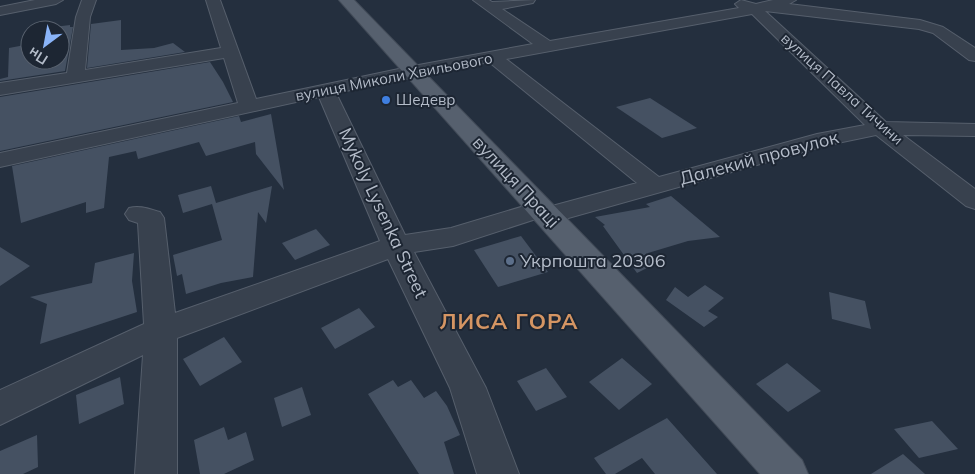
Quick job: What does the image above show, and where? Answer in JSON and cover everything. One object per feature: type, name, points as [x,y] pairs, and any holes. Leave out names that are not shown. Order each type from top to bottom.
[{"type":"main road","name":"вулиця Праці","points":[[346,0],[787,474]]},
{"type":"street","points":[[0,11],[56,0]]},
{"type":"street","points":[[76,77],[83,17],[89,0]]},
{"type":"street","points":[[213,0],[249,107]]},
{"type":"street","points":[[485,3],[528,0]]},
{"type":"street","name":"вулиця Павла Тичини","points":[[732,0],[761,8],[880,128],[975,201]]},
{"type":"street","name":"вулиця Миколи Хвильового","points":[[0,160],[413,71],[761,8],[789,0]]},
{"type":"street","points":[[485,3],[547,47]]},
{"type":"street","points":[[761,8],[920,25],[938,30],[975,56]]},
{"type":"street","points":[[0,90],[229,52]]},
{"type":"street","points":[[493,57],[656,186]]},
{"type":"street","name":"Mykoly Lysenka Street","points":[[325,90],[396,246],[468,388],[498,474]]},
{"type":"street","name":"Далекий провулок","points":[[0,408],[161,331],[396,246],[454,237],[544,212],[656,186],[825,139],[880,128],[975,130]]},
{"type":"street","points":[[138,214],[151,218],[161,331],[156,474]]},
{"type":"building","points":[[121,20],[121,50],[154,48],[173,43],[185,52],[87,68],[91,24]]},
{"type":"building","points":[[70,27],[73,27],[70,44]]},
{"type":"building","points":[[20,46],[20,70],[65,71],[0,81],[0,79],[8,77],[9,48]]},
{"type":"building","points":[[210,62],[233,102],[0,151],[0,97]]},
{"type":"building","points":[[650,98],[697,128],[662,138],[616,107]]},
{"type":"building","points":[[271,114],[284,190],[256,154],[255,142],[206,156],[199,142],[138,159],[136,151],[109,157],[104,208],[86,213],[86,202],[21,223],[12,166],[239,116],[241,122]]},
{"type":"building","points":[[211,186],[216,203],[272,186],[266,223],[258,212],[253,277],[221,283],[186,294],[182,274],[177,276],[173,255],[222,240],[212,204],[183,213],[178,195]]},
{"type":"building","points":[[671,196],[720,237],[688,241],[648,253],[655,264],[637,273],[603,226],[605,225],[595,217],[650,207],[646,204]]},
{"type":"building","points":[[316,229],[330,245],[295,260],[282,243]]},
{"type":"building","name":"Укрпошта 20306","points":[[521,236],[548,272],[498,287],[474,250]]},
{"type":"building","points":[[0,247],[30,266],[0,286]]},
{"type":"building","points":[[134,253],[132,281],[137,312],[40,344],[47,304],[30,297],[92,283],[95,263]]},
{"type":"building","points":[[705,285],[724,298],[708,311],[718,317],[704,327],[666,300],[675,287],[688,297]]},
{"type":"building","points":[[829,292],[865,301],[871,329],[832,319]]},
{"type":"building","points":[[359,308],[375,327],[335,349],[321,328]]},
{"type":"building","points":[[224,337],[242,362],[200,386],[183,359]]},
{"type":"building","points":[[622,358],[652,384],[619,410],[589,382]]},
{"type":"building","points":[[787,363],[821,391],[788,412],[756,384]]},
{"type":"building","points":[[546,368],[567,397],[536,411],[517,381]]},
{"type":"building","points":[[120,377],[124,404],[79,424],[76,395]]},
{"type":"building","points":[[393,380],[398,387],[411,380],[424,398],[436,391],[447,406],[460,435],[444,442],[454,474],[419,474],[368,394]]},
{"type":"building","points":[[302,387],[311,415],[282,427],[274,398]]},
{"type":"building","points":[[667,418],[717,474],[655,474],[642,458],[615,474],[606,474],[594,458]]},
{"type":"building","points":[[932,421],[958,449],[919,458],[894,429]]},
{"type":"building","points":[[224,427],[228,440],[246,432],[254,460],[224,474],[200,474],[194,440]]},
{"type":"building","points":[[37,435],[38,467],[23,474],[0,474],[0,451]]},
{"type":"building","points":[[903,454],[925,474],[871,474]]},
{"type":"place","name":"Шедевр","points":[[386,100]]},
{"type":"place","name":"Укрпошта 20306","points":[[510,261]]},
{"type":"district","name":"ЛИСА ГОРА","points":[[509,321]]}]
